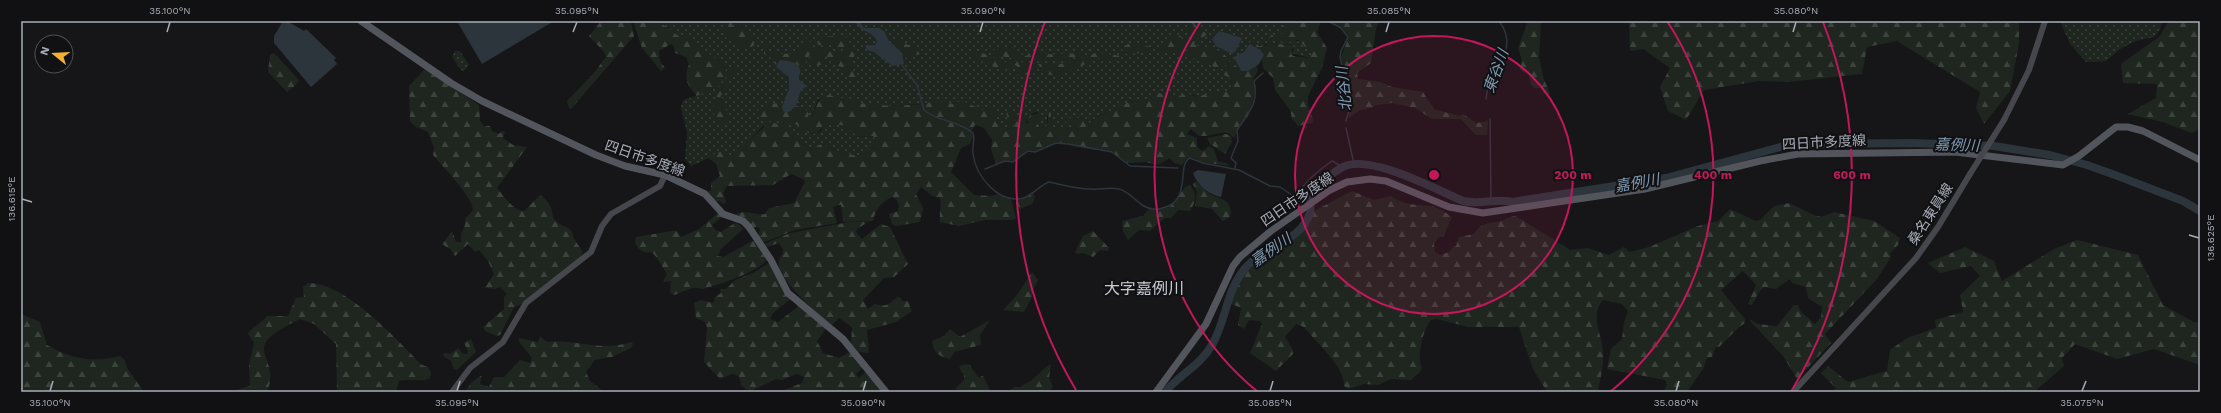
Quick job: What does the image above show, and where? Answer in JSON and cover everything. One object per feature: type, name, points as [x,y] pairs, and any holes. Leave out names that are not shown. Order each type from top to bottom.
[{"type":"main road","name":"四日市多度線","points":[[361,21],[382,34],[451,83],[482,101],[596,155],[625,166],[665,175],[705,194],[723,214],[746,223],[771,260],[788,293],[843,339],[886,392]]},
{"type":"main road","name":"桑名東員線","points":[[1793,392],[1916,258],[1938,228],[2004,120],[2028,70],[2045,21]]},
{"type":"main road","name":"四日市多度線","points":[[1156,392],[1206,324],[1233,266],[1240,257],[1251,246],[1303,209],[1343,184],[1370,179],[1397,184],[1450,207],[1473,212],[1497,213],[1645,189],[1760,160],[1798,154],[1955,152],[2063,165],[2079,156],[2116,127],[2128,127],[2143,131],[2200,160]]},
{"type":"main road","points":[[452,392],[470,368],[503,342],[526,303],[591,252],[602,226],[611,214],[660,186],[665,175]]},
{"type":"green space","points":[[601,21],[631,21],[634,36],[571,109],[569,108],[567,101],[593,74],[606,57],[604,52],[589,36]]},
{"type":"green space","points":[[633,21],[658,21],[680,37],[684,36],[720,62],[726,69],[722,81],[717,88],[712,88],[697,96],[687,82],[686,74],[689,64],[686,57],[675,53],[674,46],[671,44],[659,51],[660,61],[665,68],[661,71],[642,48]]},
{"type":"green space","points":[[658,21],[1284,21],[1282,34],[1275,34],[1303,43],[1312,53],[1310,58],[1291,53],[1294,49],[1291,45],[1268,43],[1263,46],[1256,45],[1254,42],[1251,44],[1259,64],[1252,69],[1245,70],[1238,68],[1229,62],[1221,73],[1232,79],[1231,89],[1227,91],[1198,98],[1193,95],[1177,97],[1159,93],[1140,102],[1130,101],[1115,111],[1099,116],[1089,124],[1085,119],[1074,118],[1069,123],[1076,125],[1073,129],[1056,129],[1052,125],[1051,113],[1047,116],[1047,126],[1039,129],[1037,122],[1042,116],[1036,112],[1031,114],[1029,123],[1021,115],[1020,120],[1006,113],[1009,122],[1015,125],[1014,129],[1010,129],[1002,125],[988,109],[982,110],[958,102],[944,105],[925,104],[873,106],[847,97],[836,100],[818,99],[810,121],[804,126],[806,132],[813,134],[820,132],[824,125],[843,125],[859,137],[873,136],[876,140],[872,148],[866,153],[860,155],[845,154],[823,144],[817,150],[802,144],[789,133],[763,126],[736,155],[728,155],[722,152],[691,166],[685,159],[687,133],[681,107],[683,100],[704,92],[716,82],[726,69],[720,62],[684,36],[680,37]]},
{"type":"green space","points":[[732,21],[738,21],[738,24],[743,30],[747,29],[755,38],[754,45],[749,49],[742,48],[735,40],[726,38],[725,30],[728,27],[728,23],[731,23],[733,26]]},
{"type":"green space","points":[[1196,21],[1197,27],[1207,34],[1200,40],[1195,36],[1197,41],[1191,37],[1187,28],[1193,28],[1195,26],[1191,23]]},
{"type":"green space","points":[[1284,21],[1318,21],[1320,24],[1317,32],[1327,48],[1322,68],[1308,96],[1308,105],[1313,120],[1312,123],[1298,126],[1292,119],[1290,110],[1275,90],[1273,78],[1263,68],[1261,50],[1249,43],[1253,40],[1259,46],[1265,46],[1268,43],[1294,45],[1291,53],[1293,56],[1310,58],[1312,53],[1298,40],[1286,43],[1269,40],[1271,35],[1282,34]]},
{"type":"green space","points":[[1331,21],[1379,21],[1376,29],[1371,63],[1357,73],[1358,79],[1380,82],[1392,87],[1423,92],[1434,109],[1459,116],[1463,114],[1476,123],[1488,121],[1487,135],[1476,135],[1461,119],[1432,119],[1415,108],[1392,103],[1376,105],[1372,108],[1360,110],[1349,118],[1349,107],[1343,92],[1346,78],[1341,57],[1349,36],[1342,28]]},
{"type":"green space","points":[[1528,21],[1541,21],[1539,58],[1544,80],[1550,93],[1549,96],[1543,93],[1541,88],[1534,88],[1531,85],[1529,75],[1520,70],[1522,60],[1518,48]]},
{"type":"green space","points":[[1629,21],[2019,21],[2019,43],[2010,91],[1984,124],[1976,108],[1980,92],[1897,41],[1867,47],[1862,74],[1788,82],[1759,81],[1704,90],[1686,120],[1668,111],[1660,87],[1670,68],[1643,49],[1630,51]]},
{"type":"green space","points":[[2060,21],[2162,21],[2160,30],[2154,37],[2136,41],[2120,49],[2106,61],[2086,62],[2070,44]]},
{"type":"green space","points":[[2169,21],[2200,21],[2200,129],[2191,133],[2163,122],[2128,114],[2156,98],[2157,84],[2123,83],[2121,64],[2159,37]]},
{"type":"green space","points":[[1174,33],[1181,36],[1182,41],[1188,38],[1198,46],[1222,53],[1228,59],[1224,68],[1217,68],[1188,57],[1187,50],[1176,53],[1159,51],[1171,34]]},
{"type":"green space","points":[[804,36],[810,42],[817,38],[804,67],[783,60],[780,60],[776,65],[770,57],[764,54],[764,45],[766,44],[770,53],[774,51],[782,54],[798,53],[801,50]]},
{"type":"green space","points":[[836,36],[847,38],[855,52],[853,65],[857,78],[855,80],[847,77],[842,67],[834,65],[826,56],[824,57],[823,65],[814,65],[809,60],[816,47],[843,53],[842,48],[831,43],[822,46],[817,44],[822,37]]},
{"type":"green space","points":[[893,39],[925,52],[917,55],[913,53],[910,57],[904,58],[902,53],[892,43]]},
{"type":"green space","points":[[1014,43],[1019,53],[1025,56],[1028,55],[1029,51],[1054,54],[1086,53],[1063,60],[1052,61],[1028,61],[993,54],[992,51],[1000,46],[1009,51],[1010,45]]},
{"type":"green space","points":[[1128,44],[1144,45],[1154,49],[1142,53],[1123,54],[1122,48]]},
{"type":"green space","points":[[965,50],[990,55],[992,58],[996,57],[1005,63],[1008,60],[1036,64],[1035,73],[1029,75],[1024,72],[1016,75],[1018,67],[1015,65],[1005,69],[1007,72],[1003,72],[999,67],[993,67],[987,63],[972,58]]},
{"type":"green space","points":[[455,51],[460,51],[469,65],[464,71],[461,70],[452,57]]},
{"type":"green space","points":[[274,53],[299,80],[296,85],[287,92],[268,72],[270,55]]},
{"type":"green space","points":[[1097,53],[1122,56],[1120,60],[1108,60],[1101,57],[1058,76],[1045,74],[1038,64],[1057,65]]},
{"type":"green space","points":[[1230,61],[1242,71],[1256,66],[1258,70],[1253,80],[1255,89],[1251,109],[1247,118],[1237,128],[1235,138],[1226,132],[1199,136],[1191,129],[1187,134],[1197,138],[1197,147],[1203,151],[1209,146],[1214,149],[1218,161],[1228,164],[1229,166],[1203,162],[1192,157],[1187,158],[1182,165],[1174,163],[1170,158],[1157,165],[1146,162],[1128,163],[1109,151],[1082,148],[1057,142],[1036,151],[1028,150],[1012,162],[1006,160],[996,164],[991,149],[992,140],[984,128],[975,125],[971,132],[973,136],[970,144],[961,148],[951,172],[974,195],[992,196],[998,194],[1011,199],[1016,218],[1013,220],[985,220],[959,226],[940,222],[940,198],[932,196],[921,187],[916,194],[923,208],[920,222],[896,226],[892,224],[889,214],[898,211],[899,206],[897,200],[892,197],[880,206],[875,213],[873,221],[843,222],[841,205],[839,205],[833,207],[837,223],[795,230],[762,243],[758,237],[760,229],[758,227],[753,228],[735,216],[736,214],[747,212],[765,214],[769,208],[794,203],[805,182],[803,179],[791,174],[773,185],[727,186],[723,193],[726,201],[724,204],[719,201],[717,202],[706,193],[711,190],[711,183],[720,176],[716,164],[707,157],[722,151],[728,155],[736,155],[744,145],[770,122],[786,126],[792,136],[802,144],[817,150],[819,145],[823,144],[845,154],[860,155],[866,153],[872,148],[876,140],[873,136],[859,137],[843,125],[824,125],[817,134],[801,132],[800,127],[809,122],[818,103],[825,94],[833,96],[836,99],[847,97],[859,103],[892,106],[925,104],[936,100],[953,104],[963,101],[982,110],[994,108],[996,110],[996,117],[999,122],[1011,129],[1014,129],[1015,126],[1009,122],[1006,113],[1013,113],[1013,117],[1020,120],[1020,113],[1022,113],[1027,123],[1029,123],[1030,115],[1041,113],[1042,116],[1037,122],[1039,129],[1047,126],[1049,112],[1051,113],[1052,125],[1056,129],[1073,129],[1076,125],[1066,122],[1064,118],[1085,119],[1089,124],[1098,116],[1110,112],[1126,103],[1132,101],[1140,102],[1159,93],[1177,97],[1187,93],[1198,98],[1202,95],[1227,91],[1231,89],[1232,79],[1220,73]]},
{"type":"green space","points":[[730,68],[738,68],[738,71],[730,77],[726,92],[720,96],[725,101],[728,122],[722,123],[716,118],[713,111],[714,104]]},
{"type":"green space","points":[[425,69],[479,105],[480,120],[484,126],[490,126],[492,131],[499,134],[502,131],[505,132],[503,138],[513,145],[527,147],[497,188],[505,199],[512,205],[524,211],[540,195],[549,203],[554,219],[571,230],[574,239],[583,252],[580,259],[520,305],[514,307],[500,335],[496,336],[485,331],[483,327],[504,309],[504,297],[507,294],[500,287],[495,289],[485,288],[494,274],[488,261],[479,250],[475,252],[468,244],[455,256],[450,249],[442,244],[451,232],[453,233],[456,242],[461,242],[461,234],[465,225],[465,219],[473,210],[472,204],[463,190],[433,155],[434,148],[428,132],[416,127],[410,121],[409,86]]},
{"type":"green space","points":[[770,103],[782,104],[782,107],[790,112],[796,106],[805,108],[809,114],[804,124],[798,125],[762,118],[759,116],[758,110]]},
{"type":"green space","points":[[1226,134],[1231,136],[1232,142],[1225,154],[1210,144],[1207,138]]},
{"type":"green space","points":[[1196,181],[1209,193],[1223,200],[1229,205],[1231,212],[1230,217],[1223,221],[1212,209],[1195,206],[1197,192],[1193,184]]},
{"type":"green space","points":[[1189,185],[1195,194],[1194,204],[1190,211],[1178,210],[1171,218],[1165,218],[1150,231],[1139,230],[1128,240],[1123,231],[1122,221],[1143,216],[1149,209],[1159,210],[1167,208],[1176,201],[1181,192]]},
{"type":"green space","points":[[1352,191],[1374,200],[1391,196],[1405,203],[1433,207],[1452,217],[1443,237],[1439,237],[1434,243],[1435,252],[1440,255],[1449,252],[1456,246],[1459,237],[1474,234],[1483,225],[1514,216],[1570,250],[1588,248],[1609,255],[1624,247],[1630,252],[1649,247],[1698,226],[1718,221],[1730,209],[1756,221],[1760,220],[1774,206],[1789,203],[1816,216],[1822,217],[1834,212],[1874,221],[1900,238],[1898,245],[1890,253],[1891,257],[1877,279],[1825,334],[1831,343],[1797,379],[1783,356],[1750,321],[1751,320],[1757,324],[1777,326],[1794,305],[1798,305],[1801,312],[1815,324],[1821,317],[1822,307],[1808,298],[1806,287],[1792,283],[1790,279],[1776,289],[1764,287],[1759,292],[1752,305],[1748,304],[1756,285],[1743,271],[1721,290],[1745,319],[1745,323],[1719,347],[1716,347],[1712,357],[1707,358],[1703,369],[1687,392],[1663,392],[1667,385],[1665,380],[1607,369],[1611,349],[1622,339],[1624,323],[1628,311],[1622,304],[1603,300],[1597,313],[1603,359],[1598,392],[1547,392],[1533,369],[1519,327],[1468,327],[1437,319],[1431,320],[1425,330],[1420,350],[1420,363],[1422,368],[1420,372],[1411,380],[1391,379],[1378,385],[1364,384],[1348,389],[1344,386],[1340,371],[1329,355],[1304,327],[1296,324],[1285,337],[1293,350],[1293,354],[1276,371],[1250,353],[1262,324],[1260,321],[1249,320],[1244,329],[1238,325],[1241,308],[1229,303],[1241,278],[1249,269],[1303,231],[1313,212]]},
{"type":"green space","points":[[1033,193],[1035,197],[1032,204],[1020,209],[1016,204],[1016,199],[1025,198]]},
{"type":"green space","points":[[718,213],[722,217],[712,225],[715,230],[721,232],[735,223],[740,225],[743,229],[721,249],[717,256],[723,257],[754,240],[767,259],[756,269],[738,277],[703,289],[691,289],[673,295],[670,292],[671,281],[663,282],[667,274],[657,258],[652,252],[644,252],[639,249],[635,242],[636,237],[677,231],[681,237],[699,229]]},
{"type":"green space","points":[[849,222],[868,222],[857,229],[856,232],[862,239],[881,224],[890,227],[908,264],[894,277],[884,278],[863,300],[868,309],[875,304],[888,304],[898,297],[901,298],[902,301],[908,301],[912,311],[896,322],[867,330],[869,353],[859,352],[851,344],[852,327],[839,318],[831,326],[799,296],[784,277],[780,269],[779,261],[783,250],[779,243],[767,247],[764,244],[790,233]]},
{"type":"green space","points":[[1093,231],[1109,248],[1108,251],[1100,250],[1093,257],[1083,253],[1077,254],[1075,252],[1083,236]]},
{"type":"green space","points":[[2077,240],[2138,255],[2163,305],[2194,322],[2200,322],[2200,365],[2154,349],[2117,359],[2075,344],[2062,358],[2064,366],[2034,392],[1832,392],[1836,388],[1821,373],[1828,366],[1848,382],[1887,371],[1890,350],[1907,338],[1936,328],[1935,320],[1963,312],[1960,295],[1980,276],[1971,266],[1940,273],[1928,263],[1965,247],[1994,261],[2002,281],[2054,249]]},
{"type":"green space","points":[[769,263],[787,297],[791,299],[773,313],[770,319],[778,322],[800,305],[827,327],[817,341],[823,353],[839,358],[850,352],[862,368],[856,374],[859,378],[865,372],[883,392],[779,392],[802,383],[804,377],[797,374],[782,380],[776,379],[749,392],[741,385],[739,376],[732,374],[720,379],[704,362],[707,327],[704,321],[696,318],[694,303],[701,300],[713,303],[715,297],[721,293],[720,289],[726,289],[735,280],[753,273]]},
{"type":"green space","points":[[1032,272],[1038,280],[1032,292],[1032,297],[1024,312],[1003,310],[1017,295]]},
{"type":"green space","points":[[308,283],[322,285],[338,292],[370,314],[422,365],[428,367],[431,372],[430,378],[422,380],[399,381],[396,392],[337,392],[336,344],[314,324],[300,319],[269,338],[264,346],[264,353],[269,369],[270,379],[267,392],[236,392],[236,390],[250,386],[249,365],[254,343],[248,334],[267,316],[288,316],[296,298],[304,297],[303,287]]},
{"type":"green space","points":[[21,314],[40,322],[47,345],[65,354],[91,359],[120,356],[125,360],[127,368],[144,392],[21,392]]},
{"type":"green space","points":[[990,320],[980,335],[981,345],[954,352],[950,359],[943,357],[935,351],[932,341],[944,336],[950,329],[960,337]]},
{"type":"green space","points":[[540,336],[547,342],[568,342],[599,346],[620,345],[632,342],[633,344],[631,348],[612,357],[595,360],[586,372],[590,381],[604,392],[465,392],[471,383],[482,375],[480,384],[489,387],[494,377],[504,377],[520,360],[530,363],[532,358],[519,342],[519,338],[538,342]]},
{"type":"green space","points":[[471,339],[476,352],[457,370],[454,369],[451,361],[443,356],[444,353],[450,354],[458,348],[463,354],[467,354],[468,351],[464,343]]},
{"type":"green space","points":[[969,364],[978,377],[983,376],[991,392],[957,391],[956,388],[964,380],[964,374],[959,368],[961,365]]},
{"type":"green space","points":[[1051,364],[1049,378],[1053,387],[1048,392],[1007,392],[1015,387],[1021,387],[1031,381]]},
{"type":"shaded area","points":[[283,21],[287,21],[304,31],[306,29],[336,58],[334,60],[337,64],[311,87],[274,43],[274,36]]},
{"type":"shaded area","points":[[462,21],[554,21],[482,64],[458,23]]},
{"type":"shaded area","points":[[855,21],[859,21],[864,28],[879,28],[884,31],[889,41],[902,53],[904,64],[892,66],[874,52],[866,50],[866,45],[875,45],[877,41],[872,35],[860,28]]},
{"type":"shaded area","points":[[1219,31],[1242,38],[1236,51],[1232,54],[1216,46],[1212,39]]},
{"type":"shaded area","points":[[1250,44],[1261,50],[1264,55],[1259,64],[1248,71],[1241,71],[1234,57],[1244,52]]},
{"type":"shaded area","points":[[780,60],[795,63],[799,67],[800,71],[799,80],[807,86],[801,90],[796,106],[787,113],[783,111],[782,107],[789,89],[789,77],[776,67]]},
{"type":"shaded area","points":[[1198,170],[1226,174],[1221,197],[1208,192],[1197,182],[1193,173]]},
{"type":"waterway","name":"北谷川","points":[[1328,21],[1341,28],[1348,37],[1341,51],[1340,57],[1345,79],[1343,92],[1349,110],[1346,121]]},
{"type":"waterway","name":"東谷川","points":[[1486,99],[1492,79],[1506,51],[1507,42],[1505,32],[1499,21]]},
{"type":"waterway","points":[[902,65],[917,85],[924,110],[935,117],[961,126],[973,133],[973,154],[979,171],[990,186],[997,193],[1005,197],[1014,199],[1023,198],[1049,182],[1070,187],[1119,189],[1128,193],[1144,206],[1159,209],[1169,206],[1177,199],[1182,187],[1185,165],[1190,158],[1203,163],[1239,170],[1270,186],[1280,187],[1295,197],[1312,177],[1332,161],[1343,167]]},
{"type":"waterway","points":[[1235,168],[1236,163],[1231,158],[1238,141],[1237,130],[1252,107],[1255,95],[1254,81],[1263,73]]},
{"type":"waterway","name":"東谷川","points":[[1490,119],[1491,202]]},
{"type":"waterway","name":"北谷川","points":[[1346,128],[1354,164]]},
{"type":"waterway","points":[[985,169],[1005,161],[1013,162],[1028,151],[1035,152],[1056,143],[1112,152],[1130,166],[1178,168]]},
{"type":"waterway","name":"嘉例川","points":[[1165,392],[1196,364],[1212,345],[1221,325],[1235,284],[1248,265],[1264,253],[1292,237],[1306,222],[1310,213],[1310,195],[1334,172],[1343,167],[1355,164],[1369,165],[1386,169],[1463,201],[1512,202],[1666,178],[1784,146],[1809,144],[1912,143],[1994,146],[2050,155],[2087,165],[2183,201],[2200,211]]},
{"type":"district","name":"大字嘉例川","points":[[1144,288]]}]
